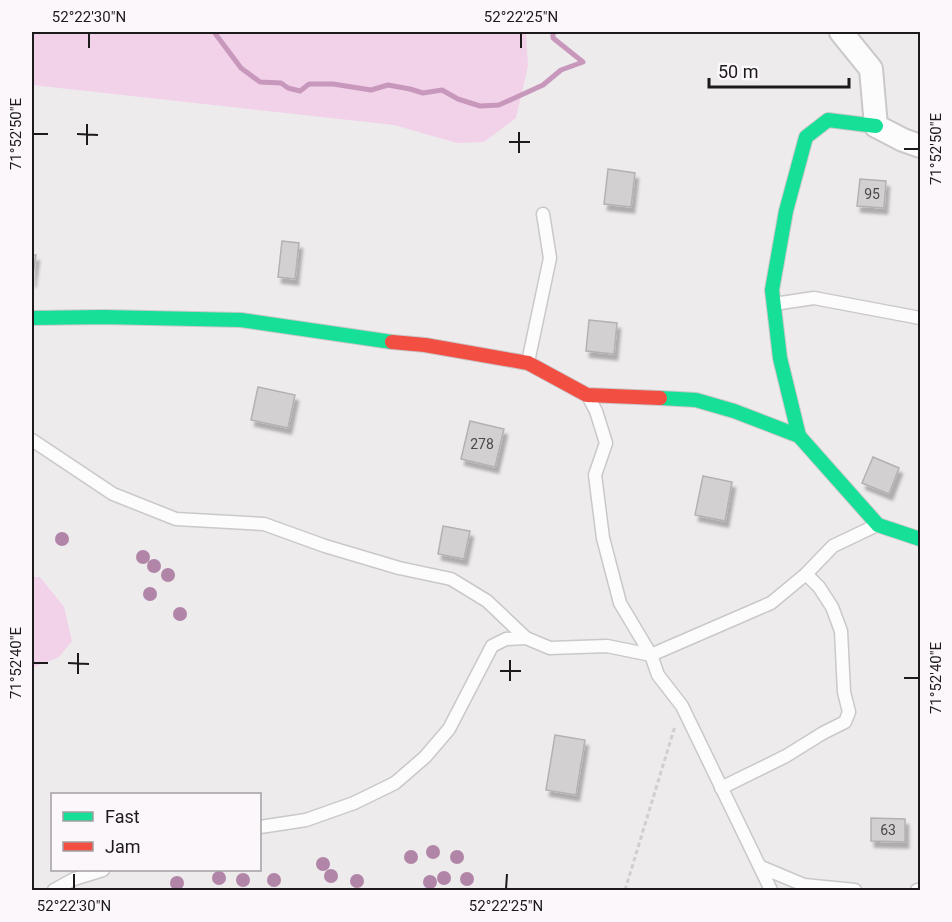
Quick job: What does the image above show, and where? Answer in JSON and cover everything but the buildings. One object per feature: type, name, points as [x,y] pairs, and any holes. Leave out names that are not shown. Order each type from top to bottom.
[{"type":"street","points":[[841,32],[871,69],[876,126]]},
{"type":"street","points":[[799,436],[780,358],[772,290],[786,211],[806,137],[828,120],[876,126],[903,140],[921,146]]},
{"type":"street","points":[[32,318],[241,320],[305,328],[362,339],[425,345],[528,363],[587,395],[696,400],[734,411],[799,436],[878,525],[921,539]]},
{"type":"lane","points":[[528,363],[550,258],[543,214]]},
{"type":"lane","points":[[774,304],[814,298],[921,318]]},
{"type":"lane","points":[[587,395],[596,411],[606,443],[595,475],[603,538],[620,603],[651,656],[658,675],[682,706],[771,891]]},
{"type":"lane","points":[[32,440],[113,494],[176,519],[264,524],[325,546],[399,568],[451,579],[487,601],[526,638],[550,648],[607,646],[651,656],[771,603],[806,574],[833,546],[878,525]]},
{"type":"lane","points":[[721,788],[786,756],[845,722],[849,712],[844,692],[841,631],[832,607],[819,587],[806,574]]},
{"type":"lane","points":[[261,827],[306,820],[354,803],[396,783],[425,757],[449,729],[492,646],[506,639],[526,638]]},
{"type":"lane","points":[[760,867],[804,885],[855,891]]},
{"type":"lane","points":[[54,891],[74,879],[100,871]]},
{"type":"path","points":[[625,891],[682,706]]},
{"type":"shaded area","points":[[32,32],[526,32],[528,66],[516,118],[484,142],[457,143],[394,125],[32,85]]},
{"type":"shaded area","points":[[32,577],[40,577],[64,607],[72,641],[59,657],[32,668]]},
{"type":"waterway","points":[[214,32],[241,68],[260,82],[281,83],[288,88],[300,91],[309,84],[333,84],[371,90],[388,85],[423,93],[442,90],[458,99],[480,106],[499,105],[543,85],[561,70],[583,62],[553,38],[553,32]]},
{"type":"traffic: fast","points":[[799,436],[780,358],[772,290],[786,211],[806,137],[828,120],[876,126]]},
{"type":"traffic: fast","points":[[32,318],[241,320],[392,342]]},
{"type":"traffic: fast","points":[[660,398],[696,400],[734,411],[799,436],[878,525],[920,539]]},
{"type":"traffic: jam","points":[[392,342],[425,345],[528,363],[587,395],[660,398]]}]
